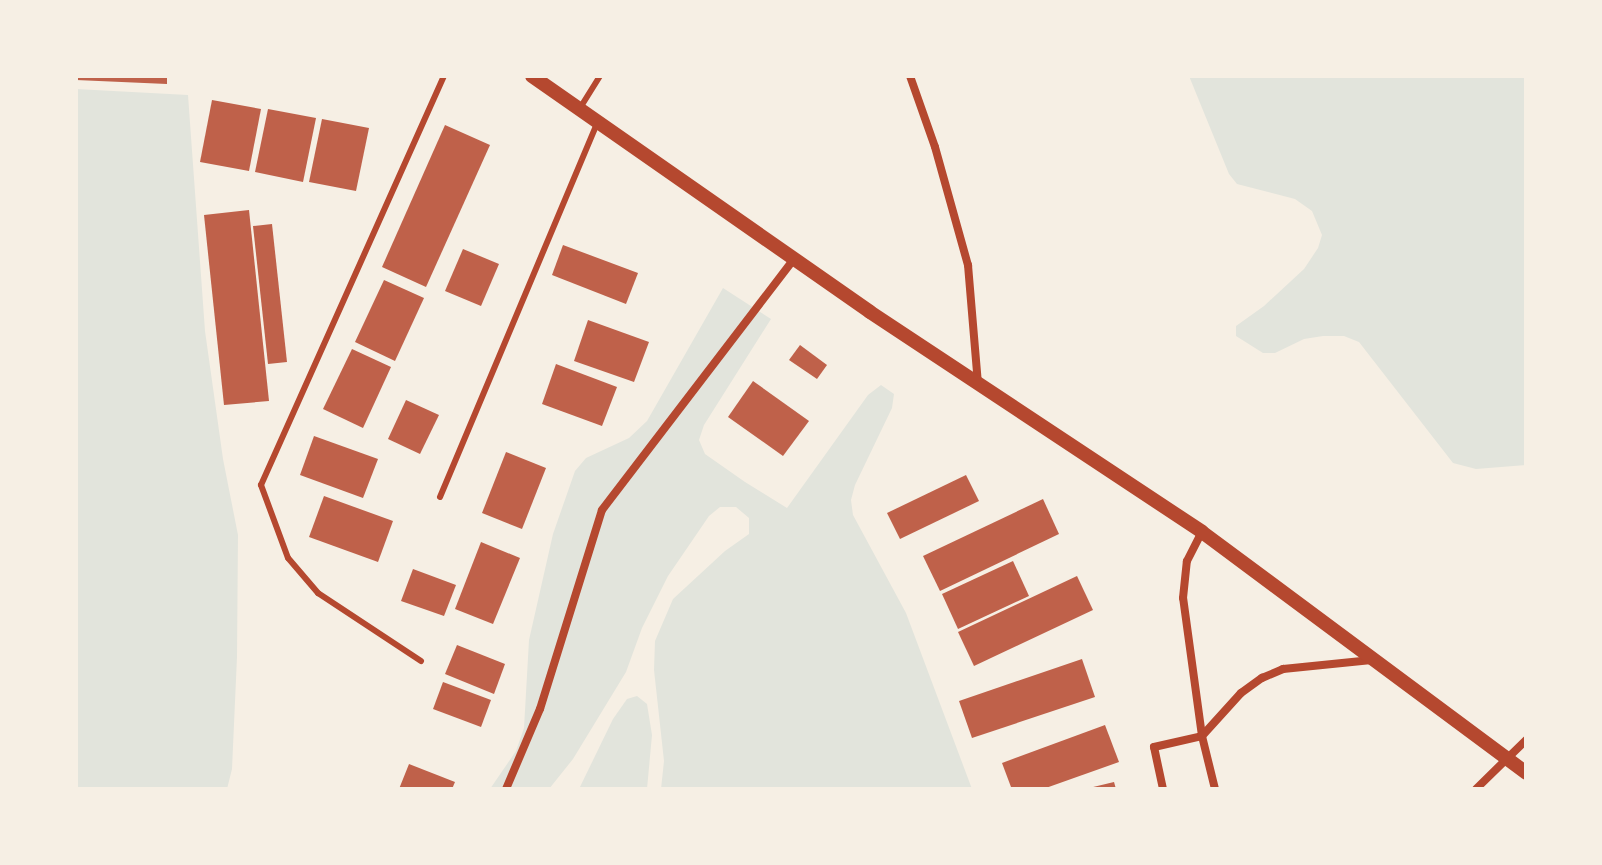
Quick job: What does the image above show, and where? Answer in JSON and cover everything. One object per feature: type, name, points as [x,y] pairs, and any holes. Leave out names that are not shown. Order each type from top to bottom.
[{"type":"street","points":[[532,76],[794,259],[1202,532],[1526,773]]},
{"type":"street","points":[[910,76],[935,147],[968,265],[978,384]]},
{"type":"street","points":[[506,789],[540,709],[602,510],[794,259]]},
{"type":"street","points":[[1202,532],[1187,561],[1183,598],[1202,736],[1215,789]]},
{"type":"street","points":[[1163,789],[1154,747],[1202,736],[1241,693],[1262,678],[1309,665],[1373,659]]},
{"type":"street","points":[[1476,789],[1526,740]]},
{"type":"lane","points":[[421,661],[318,593],[288,558],[261,485],[444,76]]},
{"type":"lane","points":[[580,108],[600,76]]},
{"type":"lane","points":[[440,497],[598,121]]},
{"type":"shaded area","points":[[1189,76],[1526,76],[1526,465],[1476,469],[1453,463],[1359,342],[1344,336],[1323,336],[1304,339],[1275,353],[1263,353],[1236,336],[1236,326],[1264,306],[1304,269],[1318,248],[1322,235],[1312,211],[1295,199],[1237,184],[1229,174]]},
{"type":"shaded area","points":[[76,89],[188,95],[205,331],[223,459],[238,535],[237,657],[232,769],[227,789],[76,789]]},
{"type":"shaded area","points":[[723,288],[771,319],[704,425],[699,440],[705,454],[745,482],[787,508],[868,395],[881,385],[894,394],[892,408],[855,485],[851,500],[853,515],[906,613],[972,789],[661,789],[664,761],[654,670],[655,641],[673,599],[725,551],[749,534],[749,518],[736,507],[720,507],[709,516],[668,576],[642,628],[626,672],[573,759],[549,789],[490,789],[516,751],[524,728],[529,640],[553,534],[575,471],[586,458],[629,438],[647,421]]},
{"type":"shaded area","points":[[637,696],[647,704],[652,735],[647,789],[579,789],[613,719],[627,699]]},
{"type":"building","points":[[76,76],[167,76],[167,84],[76,80]]},
{"type":"building","points":[[212,100],[261,109],[249,171],[200,162]]},
{"type":"building","points":[[268,109],[316,118],[303,182],[255,172]]},
{"type":"building","points":[[322,119],[369,128],[356,191],[309,182]]},
{"type":"building","points":[[445,125],[490,145],[426,287],[382,267]]},
{"type":"building","points":[[249,210],[269,401],[224,405],[204,215]]},
{"type":"building","points":[[272,224],[287,362],[268,364],[253,226]]},
{"type":"building","points":[[563,245],[638,273],[626,304],[552,275]]},
{"type":"building","points":[[463,249],[499,264],[481,306],[445,291]]},
{"type":"building","points":[[384,280],[424,298],[395,361],[355,342]]},
{"type":"building","points":[[588,320],[649,342],[634,382],[574,361]]},
{"type":"building","points":[[800,345],[827,365],[817,379],[789,360]]},
{"type":"building","points":[[352,349],[391,367],[363,428],[323,409]]},
{"type":"building","points":[[556,364],[617,387],[602,426],[542,404]]},
{"type":"building","points":[[753,381],[809,421],[783,456],[728,417]]},
{"type":"building","points":[[406,400],[439,415],[420,454],[388,439]]},
{"type":"building","points":[[314,436],[378,459],[363,498],[300,475]]},
{"type":"building","points":[[506,452],[546,468],[522,529],[482,513]]},
{"type":"building","points":[[966,475],[979,501],[900,539],[887,513]]},
{"type":"building","points":[[324,496],[393,521],[378,562],[309,537]]},
{"type":"building","points":[[1043,499],[1059,534],[940,591],[923,556]]},
{"type":"building","points":[[481,542],[520,558],[493,624],[455,609]]},
{"type":"building","points":[[1013,561],[1029,596],[958,629],[942,594]]},
{"type":"building","points":[[413,569],[456,585],[444,616],[401,601]]},
{"type":"building","points":[[1077,576],[1093,610],[974,666],[958,632]]},
{"type":"building","points":[[457,645],[505,664],[494,694],[445,674]]},
{"type":"building","points":[[1082,659],[1095,697],[972,738],[959,701]]},
{"type":"building","points":[[443,682],[491,700],[481,727],[433,709]]},
{"type":"building","points":[[1105,725],[1119,762],[1043,789],[1011,787],[1002,763]]},
{"type":"building","points":[[409,764],[455,782],[452,789],[399,789]]},
{"type":"building","points":[[1114,782],[1116,789],[1089,788]]}]
